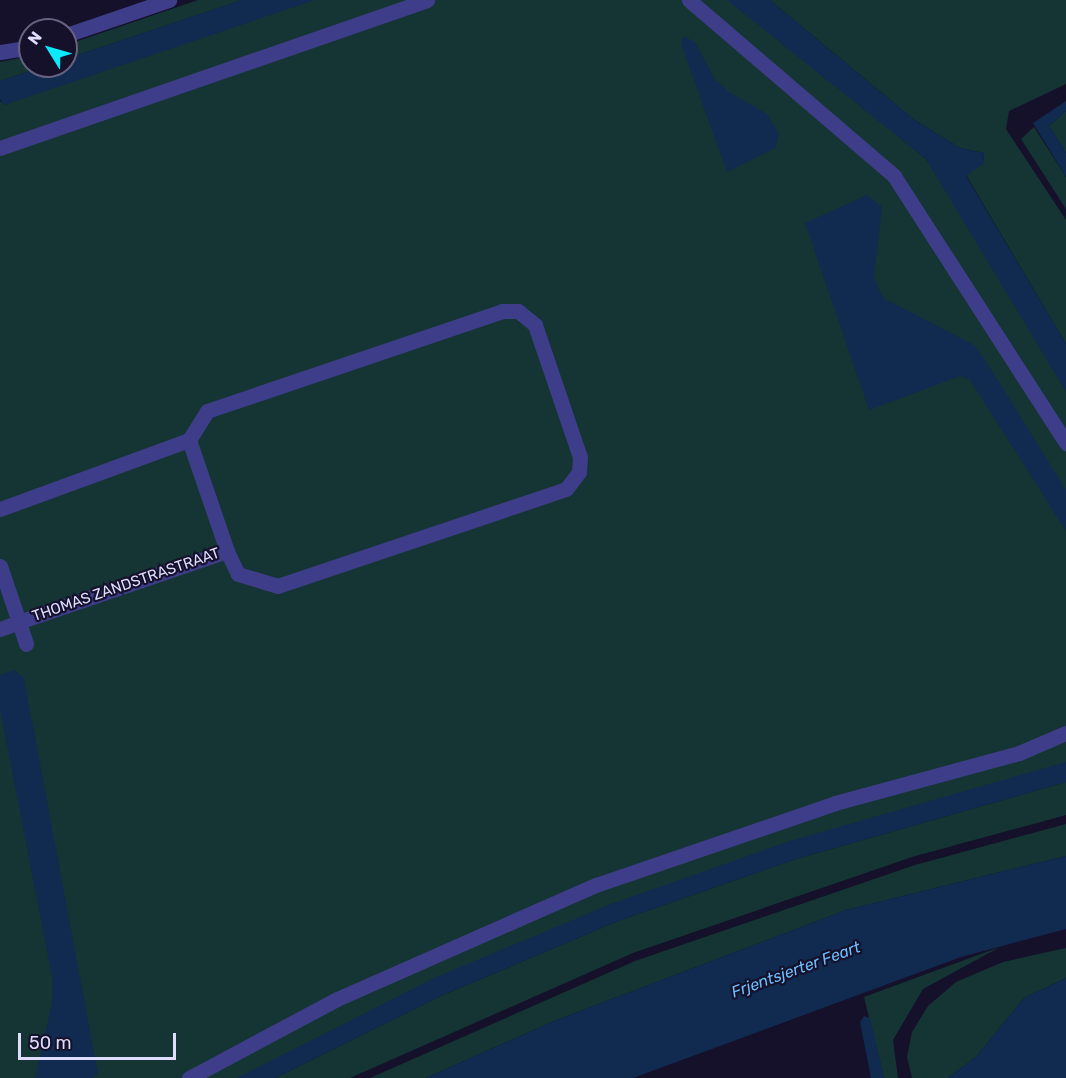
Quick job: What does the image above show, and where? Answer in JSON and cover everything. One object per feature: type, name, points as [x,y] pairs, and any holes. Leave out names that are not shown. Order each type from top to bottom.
[{"type":"street","points":[[78,30],[169,0]]},
{"type":"street","points":[[0,148],[427,0]]},
{"type":"street","points":[[689,0],[894,176],[1066,443]]},
{"type":"street","points":[[0,52],[18,48]]},
{"type":"street","points":[[0,509],[189,440],[207,411],[502,311],[518,311],[535,325],[580,457],[579,471],[566,489],[278,586],[238,574],[227,551]]},
{"type":"street","name":"THOMAS ZANDSTRASTRAAT","points":[[0,566],[19,622],[227,551],[189,440]]},
{"type":"street","points":[[0,629],[19,622],[26,644]]},
{"type":"street","points":[[189,1078],[337,999],[596,885],[835,802],[1019,753],[1066,733]]},
{"type":"green space","points":[[198,0],[242,0],[78,55],[78,41]]},
{"type":"green space","points":[[300,0],[733,0],[926,159],[1066,378],[1066,773],[600,918],[251,1078],[0,1078],[0,101],[6,105],[9,97],[66,78],[78,78],[78,74]]},
{"type":"green space","points":[[770,0],[1066,0],[1066,84],[1009,111],[1006,129],[1066,220],[1066,344],[966,175],[983,164],[984,153],[960,148],[913,119]]},
{"type":"green space","points":[[18,58],[18,75],[0,81],[0,62]]},
{"type":"green space","points":[[1066,111],[1066,153],[1049,126]]},
{"type":"green space","points":[[1034,127],[1066,177],[1066,209],[1021,139]]},
{"type":"green space","points":[[1066,782],[1066,815],[912,857],[633,953],[350,1078],[275,1078],[443,995],[618,921],[796,859]]},
{"type":"green space","points":[[1066,824],[1066,856],[846,910],[554,1021],[426,1078],[370,1078],[635,961],[915,865]]},
{"type":"green space","points":[[1000,947],[923,989],[893,1040],[898,1078],[884,1078],[864,997]]},
{"type":"green space","points":[[1066,948],[1066,978],[1024,998],[976,1057],[948,1078],[912,1078],[907,1057],[912,1032],[928,1006],[956,982],[1003,962]]},
{"type":"water","points":[[242,0],[315,0],[4,105],[0,99],[0,81],[18,75],[18,78],[78,78],[78,55]]},
{"type":"water","points":[[727,0],[770,0],[913,119],[960,148],[984,153],[983,164],[966,176],[1066,344],[1066,392],[926,159]]},
{"type":"water","points":[[683,36],[695,42],[714,78],[729,92],[767,114],[779,134],[775,148],[727,172],[681,44]]},
{"type":"water","points":[[1066,101],[1066,111],[1049,126],[1066,153],[1066,177],[1033,123]]},
{"type":"water","points":[[867,195],[882,207],[874,276],[879,290],[885,299],[974,345],[1066,490],[1066,531],[970,380],[960,376],[869,410],[805,223]]},
{"type":"water","points":[[14,670],[24,678],[98,1074],[92,1078],[35,1078],[52,1003],[52,977],[0,709],[0,675]]},
{"type":"water","points":[[1066,762],[1066,782],[796,859],[618,921],[443,995],[275,1078],[237,1078],[436,977],[611,904],[790,841]]},
{"type":"water","name":"Frjentsjerter Feart","points":[[1066,856],[1066,929],[961,957],[633,1078],[426,1078],[554,1021],[846,910]]},
{"type":"water","points":[[1066,978],[1066,1078],[948,1078],[976,1057],[1024,998]]},
{"type":"water","points":[[864,1016],[870,1018],[884,1078],[871,1078],[860,1022]]}]
